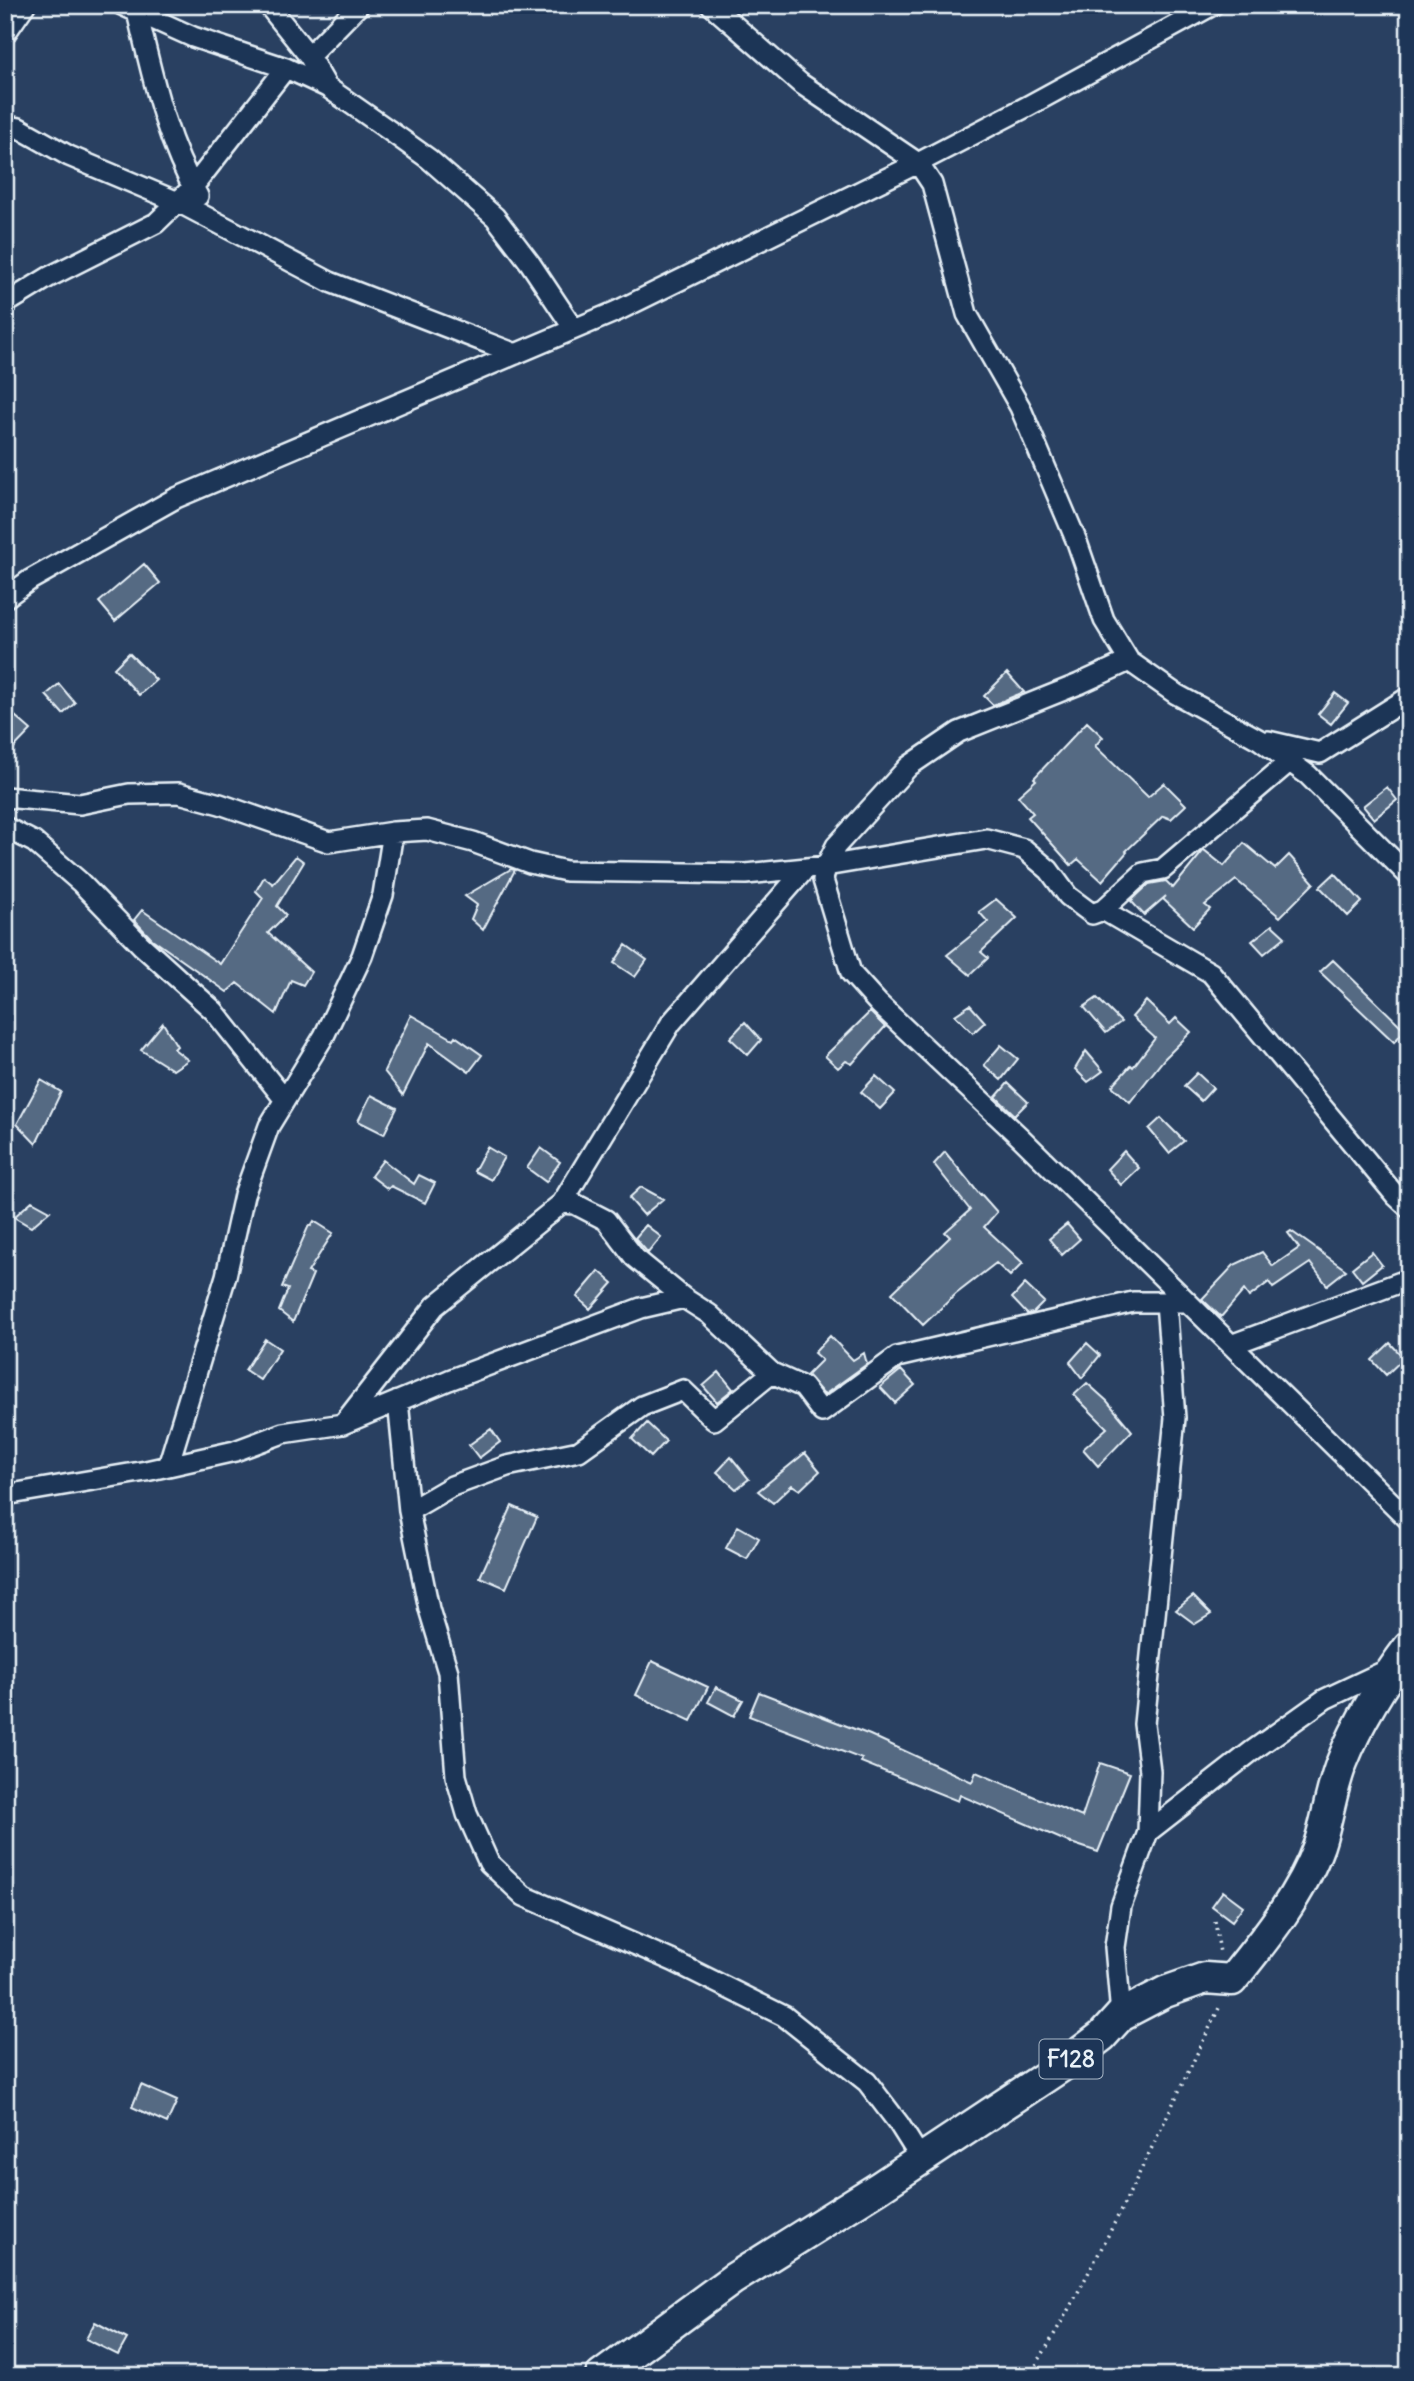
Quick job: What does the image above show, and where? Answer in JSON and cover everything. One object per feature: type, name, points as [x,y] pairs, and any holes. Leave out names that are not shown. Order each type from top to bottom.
[{"type":"main road","points":[[1233,1980],[1296,1891],[1318,1846],[1342,1762],[1385,1677],[1401,1656]]},
{"type":"main road","name":"F128","points":[[601,2376],[733,2279],[1065,2064],[1102,2036],[1121,2015],[1165,1992],[1205,1978],[1233,1980]]},
{"type":"street","points":[[5,34],[25,5]]},
{"type":"street","points":[[268,5],[309,56],[327,87]]},
{"type":"street","points":[[309,56],[359,5]]},
{"type":"street","points":[[711,5],[800,83],[918,163],[932,184],[967,314],[1020,407],[1077,542],[1104,620],[1129,661],[1176,694],[1260,740],[1308,775],[1409,876]]},
{"type":"street","points":[[5,598],[30,580],[176,498],[617,312],[918,163],[1213,5]]},
{"type":"street","points":[[130,8],[193,37],[286,68],[327,87],[429,159],[495,217],[574,329]]},
{"type":"street","points":[[130,8],[174,149],[211,218]]},
{"type":"street","points":[[5,304],[49,276],[156,223],[192,187],[286,68]]},
{"type":"street","points":[[5,126],[19,128],[69,156],[178,202],[330,282],[516,354]]},
{"type":"street","points":[[1129,661],[959,732],[909,766],[836,846],[826,866],[823,880],[851,973],[894,1019],[1021,1138],[1409,1520]]},
{"type":"street","points":[[1260,740],[1320,754],[1409,697]]},
{"type":"street","points":[[5,797],[80,804],[129,794],[179,793],[220,804],[329,842],[393,832],[427,830],[474,842],[530,863],[566,871],[746,874],[826,866],[986,839],[1024,849],[1049,870],[1068,896],[1092,914],[1103,910],[1143,873],[1163,869],[1289,762]]},
{"type":"street","points":[[5,827],[34,842],[80,882],[141,945],[214,1011],[285,1100]]},
{"type":"street","points":[[168,1466],[226,1276],[244,1195],[269,1126],[324,1036],[362,956],[383,895],[393,832]]},
{"type":"street","points":[[343,1424],[435,1306],[562,1203],[671,1023],[806,868]]},
{"type":"street","points":[[1103,910],[1211,973],[1396,1196],[1409,1208]]},
{"type":"street","points":[[562,1203],[575,1204],[606,1220],[635,1258],[684,1298],[709,1314],[772,1373],[803,1387],[822,1412],[897,1357],[1121,1304],[1187,1302]]},
{"type":"street","points":[[1231,1345],[1409,1279]]},
{"type":"street","points":[[5,1495],[168,1466],[235,1451],[282,1433],[343,1424],[641,1308],[684,1298]]},
{"type":"street","points":[[1121,2015],[1115,1947],[1121,1906],[1148,1832],[1150,1771],[1144,1724],[1175,1418],[1166,1302]]},
{"type":"street","points":[[409,1511],[452,1486],[507,1466],[579,1451],[642,1406],[683,1390],[714,1420],[772,1373]]},
{"type":"street","points":[[398,1401],[409,1511],[429,1609],[449,1672],[456,1776],[467,1814],[489,1863],[524,1896],[673,1961],[784,2016],[866,2082],[899,2123],[922,2159]]},
{"type":"street","points":[[1148,1832],[1252,1751],[1325,1699],[1401,1656]]},
{"type":"path","points":[[1036,2365],[1066,2316],[1157,2138],[1233,1980],[1221,1963],[1215,1921]]},
{"type":"building","points":[[144,564],[160,583],[115,621],[99,602]]},
{"type":"building","points":[[129,653],[156,680],[139,695],[114,668]]},
{"type":"building","points":[[1007,673],[1024,692],[993,705],[984,696]]},
{"type":"building","points":[[59,684],[75,703],[63,714],[46,695]]},
{"type":"building","points":[[1335,693],[1348,703],[1331,724],[1318,714]]},
{"type":"building","points":[[15,716],[31,730],[5,757],[5,726]]},
{"type":"building","points":[[1087,722],[1103,737],[1095,746],[1148,797],[1164,783],[1186,805],[1171,819],[1163,816],[1126,851],[1102,881],[1078,859],[1071,865],[1028,817],[1033,813],[1018,796],[1036,780],[1034,778]]},
{"type":"building","points":[[1387,787],[1397,800],[1374,819],[1363,806]]},
{"type":"building","points":[[1244,843],[1275,869],[1289,855],[1314,883],[1280,917],[1236,880],[1205,905],[1210,909],[1193,927],[1163,899],[1166,896],[1144,915],[1131,901],[1149,884],[1166,881],[1173,888],[1204,850],[1224,866]]},
{"type":"building","points":[[296,856],[304,862],[277,906],[286,915],[268,933],[311,972],[303,985],[291,980],[276,1014],[237,983],[227,992],[152,939],[134,920],[142,910],[220,964],[263,898],[256,891],[264,877],[273,884]]},
{"type":"building","points":[[511,869],[515,870],[483,930],[471,919],[477,905],[465,896]]},
{"type":"building","points":[[1335,873],[1362,902],[1348,916],[1320,887]]},
{"type":"building","points":[[996,899],[1017,918],[981,952],[988,958],[970,975],[947,955],[988,922],[979,912]]},
{"type":"building","points":[[1272,925],[1285,937],[1264,954],[1252,941]]},
{"type":"building","points":[[626,945],[647,960],[635,977],[614,963]]},
{"type":"building","points":[[1333,960],[1405,1030],[1394,1042],[1320,972]]},
{"type":"building","points":[[1097,998],[1121,1022],[1106,1033],[1084,1007]]},
{"type":"building","points":[[1146,1001],[1170,1024],[1176,1018],[1191,1032],[1164,1059],[1130,1102],[1112,1086],[1131,1065],[1133,1067],[1155,1038],[1132,1017]]},
{"type":"building","points":[[970,1005],[985,1022],[973,1033],[955,1015]]},
{"type":"building","points":[[870,1012],[885,1027],[852,1064],[846,1061],[838,1068],[825,1056]]},
{"type":"building","points":[[411,1015],[453,1039],[455,1036],[482,1055],[469,1072],[429,1043],[403,1095],[384,1071]]},
{"type":"building","points":[[745,1022],[761,1040],[748,1055],[730,1038]]},
{"type":"building","points":[[163,1023],[177,1046],[174,1049],[188,1060],[173,1070],[141,1050]]},
{"type":"building","points":[[1001,1045],[1018,1059],[1001,1080],[984,1065]]},
{"type":"building","points":[[1086,1051],[1103,1071],[1088,1082],[1075,1069]]},
{"type":"building","points":[[1197,1073],[1213,1088],[1201,1101],[1184,1086]]},
{"type":"building","points":[[876,1076],[895,1093],[880,1109],[861,1092]]},
{"type":"building","points":[[41,1080],[61,1092],[36,1144],[17,1124]]},
{"type":"building","points":[[1008,1083],[1028,1102],[1015,1115],[996,1097]]},
{"type":"building","points":[[371,1095],[397,1108],[384,1134],[358,1121]]},
{"type":"building","points":[[1161,1118],[1184,1141],[1169,1153],[1149,1129]]},
{"type":"building","points":[[487,1147],[504,1157],[491,1180],[474,1171]]},
{"type":"building","points":[[541,1148],[560,1162],[546,1182],[527,1168]]},
{"type":"building","points":[[1124,1151],[1139,1168],[1121,1185],[1107,1169]]},
{"type":"building","points":[[945,1152],[997,1212],[984,1227],[1023,1263],[1010,1276],[996,1263],[956,1294],[923,1325],[892,1293],[950,1237],[945,1232],[970,1210],[934,1164]]},
{"type":"building","points":[[383,1160],[414,1184],[419,1175],[435,1183],[425,1203],[391,1186],[388,1189],[371,1176]]},
{"type":"building","points":[[641,1187],[663,1199],[644,1215],[629,1198]]},
{"type":"building","points":[[32,1201],[50,1211],[31,1227],[14,1217]]},
{"type":"building","points":[[314,1221],[333,1233],[308,1272],[313,1274],[293,1322],[279,1311],[288,1289],[282,1287],[309,1225]]},
{"type":"building","points":[[1067,1224],[1080,1239],[1062,1255],[1049,1239]]},
{"type":"building","points":[[646,1225],[661,1237],[648,1253],[635,1238]]},
{"type":"building","points":[[1291,1231],[1346,1270],[1327,1285],[1310,1263],[1273,1288],[1269,1282],[1249,1297],[1244,1290],[1221,1317],[1202,1299],[1234,1265],[1262,1252],[1273,1266],[1299,1248],[1288,1233]]},
{"type":"building","points":[[1372,1252],[1382,1265],[1362,1281],[1352,1268]]},
{"type":"building","points":[[599,1271],[613,1283],[590,1309],[577,1297]]},
{"type":"building","points":[[1025,1284],[1044,1302],[1033,1313],[1027,1314],[1012,1298]]},
{"type":"building","points":[[830,1336],[853,1360],[864,1353],[867,1364],[824,1395],[807,1375],[822,1360],[814,1353]]},
{"type":"building","points":[[265,1339],[280,1349],[260,1380],[245,1370]]},
{"type":"building","points":[[1087,1343],[1100,1355],[1082,1378],[1070,1362]]},
{"type":"building","points":[[1390,1343],[1404,1358],[1386,1375],[1372,1360]]},
{"type":"building","points":[[901,1370],[915,1385],[895,1403],[880,1387]]},
{"type":"building","points":[[719,1372],[733,1389],[717,1402],[703,1386]]},
{"type":"building","points":[[1087,1383],[1107,1401],[1132,1431],[1098,1466],[1083,1449],[1107,1428],[1074,1395]]},
{"type":"building","points":[[647,1423],[666,1441],[651,1457],[632,1439]]},
{"type":"building","points":[[491,1429],[500,1442],[479,1458],[469,1445]]},
{"type":"building","points":[[805,1453],[820,1471],[800,1490],[792,1485],[773,1503],[758,1491]]},
{"type":"building","points":[[731,1457],[749,1479],[736,1489],[717,1472]]},
{"type":"building","points":[[512,1506],[537,1517],[506,1588],[480,1577]]},
{"type":"building","points":[[738,1526],[759,1538],[747,1559],[726,1548]]},
{"type":"building","points":[[1193,1596],[1211,1614],[1195,1624],[1176,1610]]},
{"type":"building","points":[[652,1661],[708,1687],[691,1721],[636,1695]]},
{"type":"building","points":[[716,1687],[743,1700],[734,1716],[708,1702]]},
{"type":"building","points":[[759,1692],[870,1735],[972,1782],[976,1772],[1082,1817],[1100,1763],[1130,1773],[1098,1852],[1068,1842],[960,1795],[958,1801],[861,1762],[862,1759],[749,1716]]},
{"type":"building","points":[[1223,1891],[1243,1906],[1232,1921],[1212,1906]]},
{"type":"building","points":[[141,2085],[177,2101],[167,2123],[132,2107]]},
{"type":"building","points":[[95,2322],[127,2339],[118,2355],[86,2339]]}]
